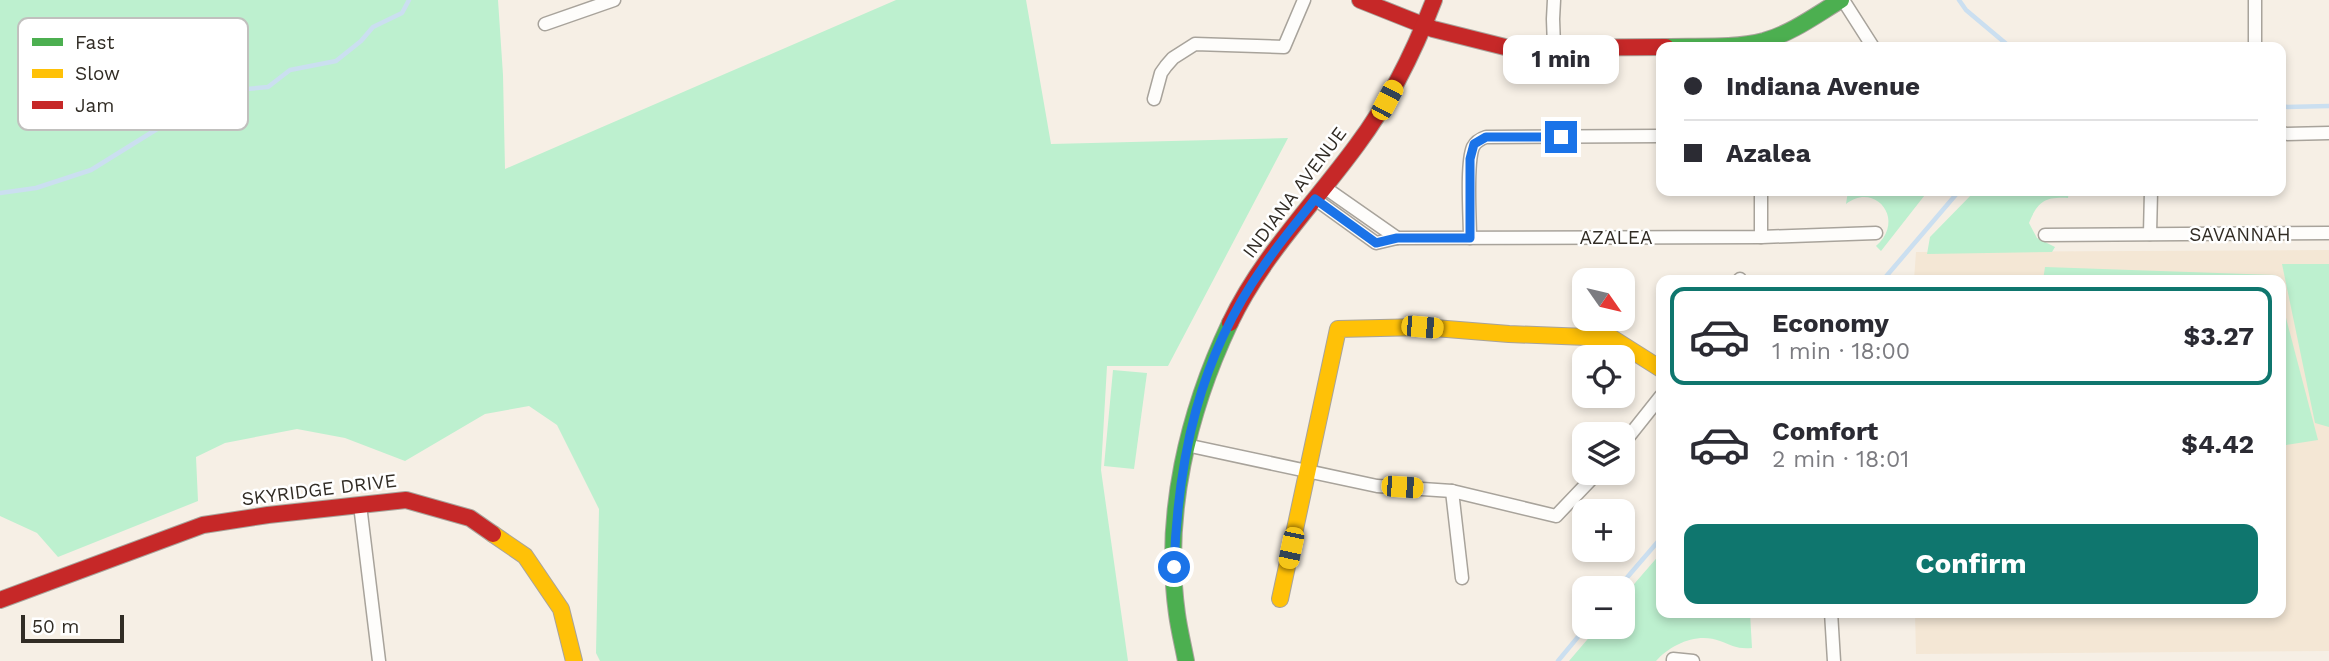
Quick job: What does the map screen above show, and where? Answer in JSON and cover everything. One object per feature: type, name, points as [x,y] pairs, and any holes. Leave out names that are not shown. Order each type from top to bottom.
[{"type":"street","points":[[545,24],[614,0]]},
{"type":"street","points":[[1154,99],[1161,73],[1166,66],[1173,58],[1195,44],[1283,47],[1304,0]]},
{"type":"street","points":[[1360,0],[1423,27],[1476,43],[1509,48],[1656,46]]},
{"type":"street","name":"INDIANA AVENUE","points":[[1186,661],[1177,611],[1174,567],[1176,512],[1186,445],[1200,390],[1235,313],[1262,267],[1361,139],[1387,100],[1434,0]]},
{"type":"street","points":[[1554,0],[1554,47]]},
{"type":"street","points":[[1756,42],[1794,29],[1842,0],[1870,42]]},
{"type":"street","points":[[2255,0],[2255,42]]},
{"type":"street","points":[[2286,134],[2329,133]]},
{"type":"street","points":[[1470,238],[1470,159],[1474,144],[1479,140],[1486,137],[1656,136]]},
{"type":"street","points":[[1320,193],[1367,217],[1397,238]]},
{"type":"street","name":"AZALEA","points":[[1320,193],[1357,229],[1376,243],[1397,238],[1761,237],[1876,233]]},
{"type":"street","points":[[1761,196],[1761,237]]},
{"type":"street","points":[[2150,234],[2151,196]]},
{"type":"street","points":[[1357,229],[1367,217]]},
{"type":"street","name":"SAVANNAH","points":[[2045,234],[2329,233]]},
{"type":"street","points":[[1280,599],[1338,329],[1422,327],[1612,338],[1656,366]]},
{"type":"street","points":[[1635,429],[1656,402]]},
{"type":"street","points":[[1186,445],[1377,486],[1452,491],[1556,516],[1586,485]]},
{"type":"street","points":[[1452,491],[1462,578]]},
{"type":"street","name":"SKYRIDGE DRIVE","points":[[0,600],[203,525],[406,500],[470,518],[526,556],[561,609],[573,661]]},
{"type":"street","points":[[360,505],[379,661]]},
{"type":"street","points":[[1831,618],[1834,661]]},
{"type":"street","points":[[1673,660],[1693,661]]},
{"type":"shaded area","points":[[2329,250],[2329,651],[1916,654],[1915,618],[2286,618],[2286,275],[1914,275],[1916,252]]},
{"type":"green space","points":[[0,0],[498,0],[505,169],[896,0],[1026,0],[1051,144],[1288,138],[1168,366],[1107,366],[1101,470],[1128,661],[600,661],[596,653],[599,509],[557,425],[529,406],[485,414],[405,461],[345,438],[297,429],[225,443],[196,457],[198,501],[58,557],[37,533],[0,516]]},
{"type":"green space","points":[[1847,196],[1924,196],[1881,251],[1876,246],[1885,236],[1888,225],[1888,215],[1883,206],[1867,197],[1857,198],[1846,204]]},
{"type":"green space","points":[[1970,196],[2068,196],[2043,202],[2029,223],[2037,238],[2055,247],[2052,252],[1927,254],[1930,237]]},
{"type":"green space","points":[[2282,264],[2329,264],[2329,427],[2315,423]]},
{"type":"green space","points":[[2045,267],[2275,275],[2044,275]]},
{"type":"green space","points":[[2286,318],[2318,440],[2286,445]]},
{"type":"green space","points":[[1113,370],[1147,373],[1134,469],[1104,466]]},
{"type":"green space","points":[[1656,559],[1656,618],[1750,618],[1752,648],[1739,648],[1703,638],[1685,641],[1669,649],[1656,661],[1569,661],[1588,639],[1635,639],[1635,583]]},
{"type":"waterway","points":[[248,89],[268,87],[290,70],[336,61],[361,41],[373,27],[402,13],[409,0]]},
{"type":"waterway","points":[[1959,0],[1966,10],[2004,42]]},
{"type":"waterway","points":[[2286,107],[2329,106]]},
{"type":"waterway","points":[[0,193],[36,188],[91,170],[155,130]]},
{"type":"waterway","points":[[1887,275],[1955,196]]},
{"type":"waterway","points":[[1628,576],[1656,544]]},
{"type":"waterway","points":[[1558,661],[1576,639]]},
{"type":"traffic: fast","points":[[1760,42],[1794,28],[1841,0]]},
{"type":"traffic: fast","points":[[1186,661],[1178,620],[1174,577],[1173,539],[1177,502],[1191,428],[1202,392],[1230,323]]},
{"type":"traffic: slow","points":[[1280,599],[1338,329],[1422,327],[1612,338],[1656,366]]},
{"type":"traffic: slow","points":[[493,534],[525,556],[561,609],[574,661]]},
{"type":"traffic: jam","points":[[1360,0],[1433,29],[1509,48],[1656,47]]},
{"type":"traffic: jam","points":[[1230,323],[1272,253],[1380,111],[1410,57],[1434,0]]},
{"type":"traffic: jam","points":[[0,600],[203,525],[268,515],[406,500],[470,518],[493,534]]},
{"type":"route","points":[[1174,567],[1176,512],[1186,445],[1200,390],[1235,313],[1262,267],[1315,199],[1376,243],[1397,238],[1470,238],[1470,159],[1474,144],[1486,137],[1561,137]]}]
